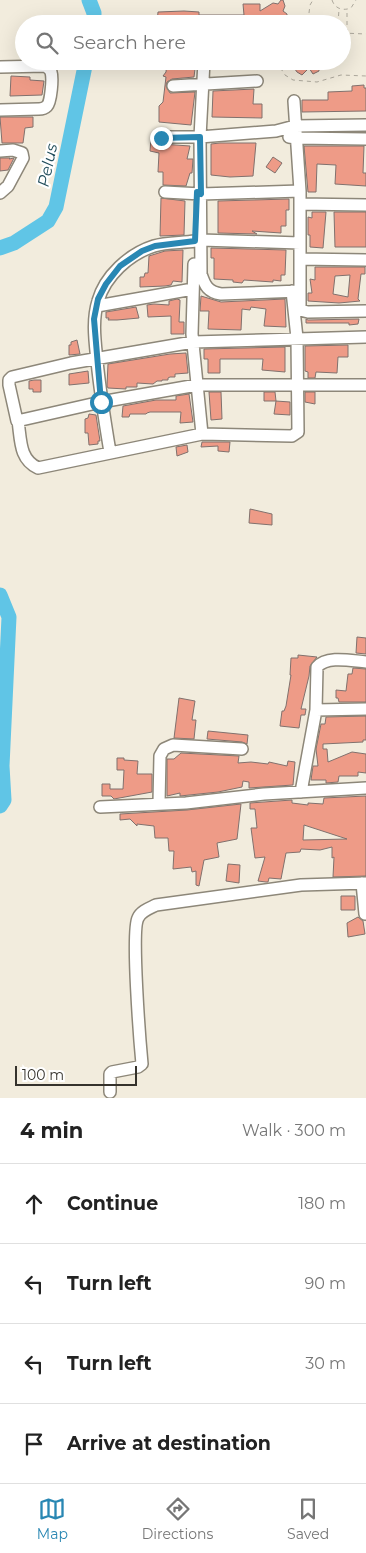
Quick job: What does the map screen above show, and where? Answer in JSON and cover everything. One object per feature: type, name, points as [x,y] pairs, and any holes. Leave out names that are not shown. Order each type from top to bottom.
[{"type":"street","points":[[0,67],[15,67]]},
{"type":"street","points":[[0,110],[45,108],[50,97],[50,70]]},
{"type":"street","points":[[202,434],[192,342],[193,289],[198,241],[204,70]]},
{"type":"street","points":[[173,86],[257,81]]},
{"type":"street","points":[[294,101],[300,192],[300,259],[296,291],[297,338],[298,384],[297,434],[292,436],[202,434],[38,468],[30,464],[24,457],[9,385],[9,380],[12,378],[71,363],[192,342],[297,338],[366,337]]},
{"type":"street","points":[[161,138],[276,131],[295,126],[366,125]]},
{"type":"street","points":[[276,131],[296,138],[366,139]]},
{"type":"street","points":[[0,151],[19,150],[23,158],[8,186],[0,193]]},
{"type":"street","points":[[165,192],[300,192]]},
{"type":"street","points":[[300,204],[366,205]]},
{"type":"street","points":[[198,241],[201,274],[209,290],[221,294],[296,291]]},
{"type":"street","points":[[110,452],[101,402],[94,319],[98,299],[106,284],[120,266],[142,251],[155,246],[198,241],[300,243]]},
{"type":"street","points":[[300,259],[366,260]]},
{"type":"street","points":[[97,306],[193,289]]},
{"type":"street","points":[[296,291],[302,311],[366,311]]},
{"type":"street","points":[[18,422],[101,402],[197,385],[366,385]]},
{"type":"street","points":[[301,792],[316,710],[317,667],[323,661],[331,660],[366,662]]},
{"type":"street","points":[[316,710],[366,709]]},
{"type":"street","points":[[159,804],[160,756],[164,749],[174,745],[242,749]]},
{"type":"street","points":[[100,807],[186,803],[264,794],[366,788]]},
{"type":"street","points":[[110,1092],[110,1074],[112,1072],[138,1067],[142,1064],[136,924],[144,911],[156,905],[301,885],[364,883],[365,914]]},
{"type":"path","points":[[309,15],[310,5],[313,0]]},
{"type":"path","points":[[332,0],[339,9],[347,9],[354,5],[356,0]]},
{"type":"path","points":[[339,9],[339,15]]},
{"type":"path","points":[[347,9],[347,15]]},
{"type":"path","points":[[351,33],[366,34]]},
{"type":"path","points":[[282,70],[293,80],[317,82],[341,75],[366,76]]},
{"type":"building","points":[[283,0],[285,6],[283,11],[287,15],[244,15],[243,4],[260,4],[260,11],[273,3],[278,4]]},
{"type":"building","points":[[158,12],[199,12],[199,15],[158,15]]},
{"type":"building","points":[[166,70],[195,70],[194,77],[172,79],[167,82],[166,86],[170,93],[195,92],[191,125],[159,122],[159,106],[163,102],[166,77],[163,76]]},
{"type":"building","points":[[296,70],[307,70],[302,75]]},
{"type":"building","points":[[310,70],[319,70],[319,71],[313,74]]},
{"type":"building","points":[[11,76],[30,77],[30,80],[44,81],[42,95],[10,96]]},
{"type":"building","points":[[364,85],[364,88],[366,88],[366,111],[302,112],[302,100],[328,100],[328,92],[352,91],[352,86]]},
{"type":"building","points":[[254,89],[253,104],[262,104],[262,118],[212,117],[213,91]]},
{"type":"building","points":[[0,117],[33,117],[33,127],[25,128],[23,143],[2,143]]},
{"type":"building","points":[[151,138],[161,144],[190,146],[187,159],[193,159],[192,173],[190,173],[186,186],[163,185],[163,172],[158,172],[159,153],[150,151]]},
{"type":"building","points":[[256,143],[253,176],[230,177],[211,175],[211,144]]},
{"type":"building","points":[[304,146],[364,146],[363,173],[366,173],[366,186],[335,184],[336,165],[317,164],[316,192],[308,192]]},
{"type":"building","points":[[273,157],[282,163],[275,173],[266,167]]},
{"type":"building","points":[[0,158],[14,158],[8,170],[0,171]]},
{"type":"building","points":[[161,198],[185,201],[184,235],[160,236]]},
{"type":"building","points":[[289,199],[289,210],[286,210],[286,226],[281,226],[281,233],[252,231],[257,234],[218,233],[218,201]]},
{"type":"building","points":[[312,212],[326,212],[323,248],[310,247],[308,217],[312,218]]},
{"type":"building","points":[[334,212],[366,212],[366,247],[335,247]]},
{"type":"building","points":[[211,248],[286,250],[285,275],[281,275],[281,281],[273,280],[273,282],[244,280],[242,283],[233,282],[233,280],[214,279],[214,258],[211,258]]},
{"type":"building","points":[[183,250],[182,282],[173,281],[171,285],[140,287],[140,277],[144,277],[145,273],[148,273],[149,256],[165,251]]},
{"type":"building","points":[[315,267],[365,267],[365,274],[361,274],[358,299],[360,301],[339,303],[308,301],[308,293],[312,293],[310,279],[315,280]],"holes":[[[350,275],[348,297],[333,294],[335,276]]]},
{"type":"building","points":[[201,296],[221,302],[285,299],[286,327],[264,326],[266,309],[251,307],[250,310],[242,309],[241,330],[208,329],[209,311],[200,311]]},
{"type":"building","points":[[180,300],[179,322],[184,322],[184,334],[171,334],[171,316],[148,317],[147,305],[169,305],[169,301]]},
{"type":"building","points":[[136,307],[139,318],[108,320],[109,318],[106,318],[106,312]]},
{"type":"building","points":[[306,319],[359,319],[358,324],[349,325],[349,323],[306,323]]},
{"type":"building","points":[[77,340],[80,354],[69,355],[69,345]]},
{"type":"building","points":[[348,345],[348,357],[338,357],[337,373],[316,372],[315,378],[308,378],[308,372],[305,371],[305,346]]},
{"type":"building","points":[[285,347],[285,372],[262,370],[263,359],[220,359],[220,373],[208,373],[208,359],[204,359],[204,349]]},
{"type":"building","points":[[186,353],[188,373],[175,374],[175,377],[157,381],[153,384],[137,383],[137,387],[126,387],[126,389],[108,388],[107,386],[108,364]]},
{"type":"building","points":[[88,371],[89,383],[69,385],[69,374]]},
{"type":"building","points":[[41,380],[41,392],[33,392],[33,389],[29,389],[29,381]]},
{"type":"building","points":[[209,392],[221,392],[222,419],[211,420]]},
{"type":"building","points":[[264,392],[275,392],[276,401],[264,401]]},
{"type":"building","points":[[305,392],[315,392],[315,404],[305,402]]},
{"type":"building","points":[[189,394],[193,422],[180,423],[181,412],[150,412],[146,414],[130,414],[129,417],[122,417],[123,406],[156,400],[176,400],[176,396]]},
{"type":"building","points":[[276,401],[290,402],[290,415],[274,414]]},
{"type":"building","points":[[89,414],[96,415],[100,441],[98,441],[98,444],[89,445],[88,433],[85,433],[85,419],[88,418]]},
{"type":"building","points":[[202,442],[230,442],[229,452],[218,451],[218,446],[201,447]]},
{"type":"building","points":[[187,445],[188,452],[177,456],[176,447]]},
{"type":"building","points":[[250,509],[272,514],[272,525],[249,523]]},
{"type":"building","points":[[357,637],[366,638],[366,654],[356,653]]},
{"type":"building","points":[[298,655],[317,657],[310,666],[301,709],[306,709],[305,715],[301,715],[299,728],[280,726],[282,711],[284,711],[286,706],[291,675],[291,658],[298,658]]},
{"type":"building","points":[[353,668],[366,669],[366,702],[339,702],[338,698],[336,698],[336,690],[346,691],[348,674],[352,674]]},
{"type":"building","points":[[179,698],[195,701],[192,720],[196,720],[194,739],[174,738]]},
{"type":"building","points":[[366,716],[366,740],[363,740],[363,742],[323,744],[323,749],[327,749],[328,762],[352,752],[366,754],[366,773],[358,772],[358,776],[339,776],[338,782],[326,783],[326,780],[311,780],[313,766],[318,766],[316,749],[321,724],[325,724],[326,717]]},
{"type":"building","points":[[208,731],[248,735],[247,744],[207,739]]},
{"type":"building","points":[[181,753],[239,756],[238,763],[268,764],[269,762],[287,766],[288,761],[295,762],[293,785],[249,788],[249,782],[243,781],[242,787],[218,792],[180,796],[180,793],[167,796],[167,759],[174,759]]},
{"type":"building","points":[[117,758],[138,761],[137,774],[152,774],[152,792],[114,799],[111,796],[102,796],[102,784],[110,784],[110,789],[123,789],[124,770],[117,770]]},
{"type":"building","points":[[366,796],[366,876],[333,877],[334,857],[332,858],[332,847],[320,850],[301,849],[300,852],[286,853],[281,879],[269,878],[268,882],[258,881],[265,857],[255,858],[251,828],[257,828],[255,809],[250,809],[250,803],[292,800],[292,803],[323,804],[324,798]],"holes":[[[304,825],[347,839],[303,840]]]},
{"type":"building","points":[[241,804],[237,839],[217,843],[219,857],[204,860],[199,886],[196,885],[196,871],[192,872],[191,867],[173,869],[174,851],[169,851],[168,838],[155,838],[154,826],[137,824],[137,826],[130,819],[120,820],[120,814],[187,810]]},
{"type":"building","points":[[228,864],[240,865],[239,883],[226,881]]},
{"type":"building","points":[[341,896],[355,896],[355,910],[341,910]]},
{"type":"building","points":[[358,917],[363,921],[365,934],[348,937],[347,923]]},
{"type":"waterway","name":"Pelus","points":[[89,0],[94,15]]},
{"type":"waterway","name":"Pelus","points":[[0,248],[14,243],[48,221],[56,207],[84,70]]},
{"type":"waterway","name":"Pelus","points":[[0,595],[9,617],[2,766],[4,800],[0,806]]},
{"type":"route","points":[[101,402],[94,319],[98,299],[106,284],[120,266],[142,251],[155,246],[195,241],[197,192],[201,194],[200,137],[161,138]]}]
